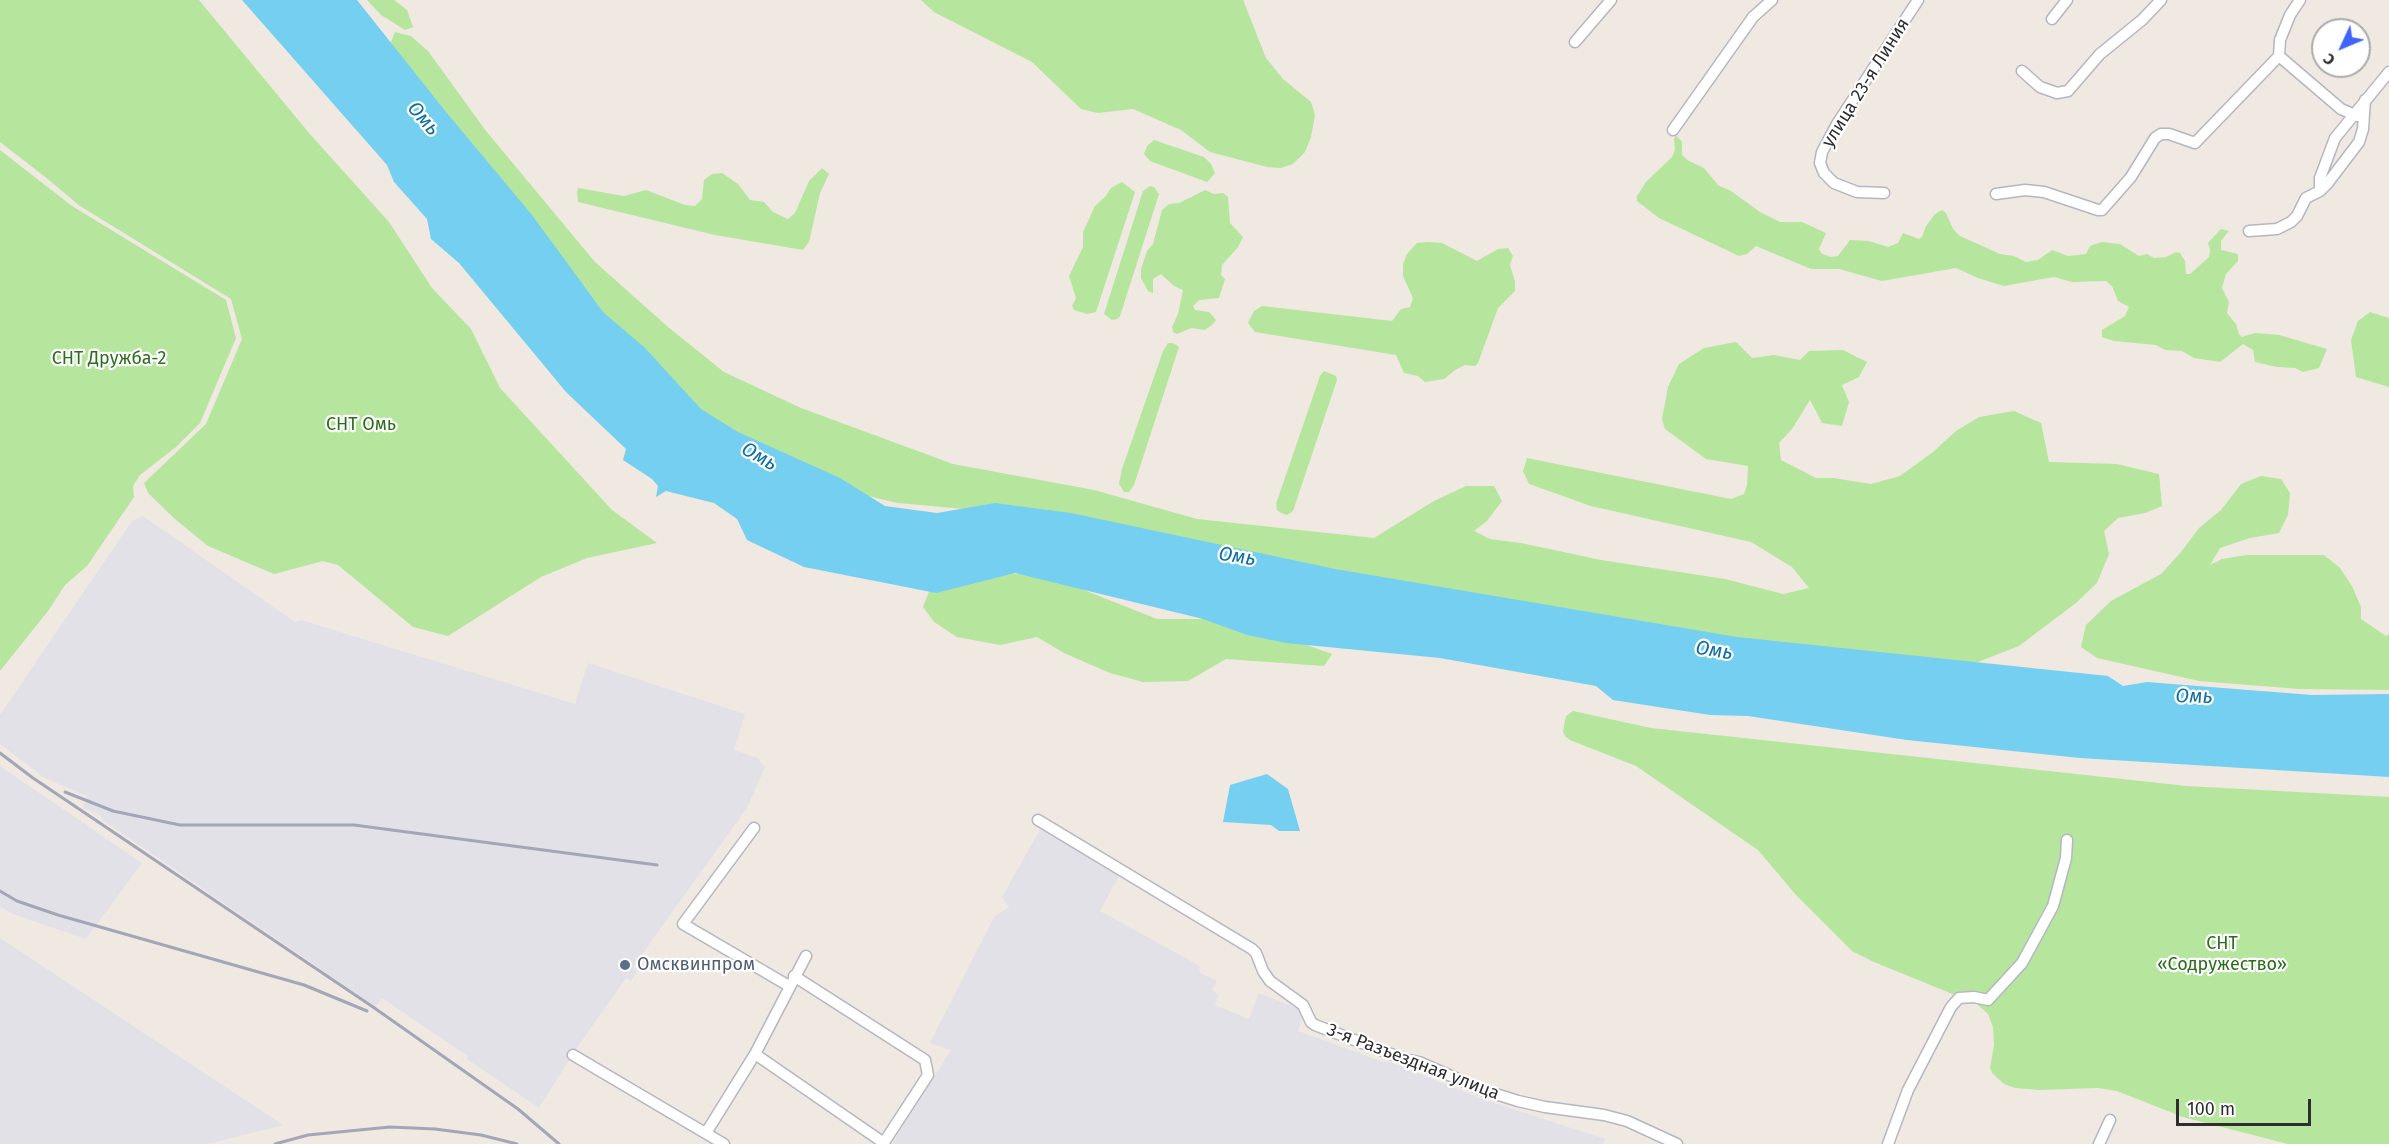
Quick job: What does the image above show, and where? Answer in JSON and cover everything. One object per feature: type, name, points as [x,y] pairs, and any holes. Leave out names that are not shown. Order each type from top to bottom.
[{"type":"street","points":[[1575,42],[1611,0]]},
{"type":"street","points":[[1672,130],[1753,17],[1772,0]]},
{"type":"street","name":"улица 23-я Линия","points":[[1884,194],[1857,192],[1834,183],[1824,173],[1820,163],[1822,152],[1837,124],[1918,0]]},
{"type":"street","points":[[2052,19],[2067,0]]},
{"type":"street","points":[[2022,71],[2040,87],[2057,93],[2068,91],[2100,54],[2142,21],[2161,0]]},
{"type":"street","points":[[1996,194],[2025,190],[2044,192],[2102,210],[2137,170],[2155,138],[2161,134],[2169,134],[2195,143],[2279,56],[2280,40],[2290,15],[2300,0]]},
{"type":"street","points":[[2279,56],[2341,109],[2352,115],[2364,117]]},
{"type":"street","points":[[2320,191],[2320,178],[2331,146],[2352,115],[2389,72]]},
{"type":"street","points":[[2249,231],[2277,230],[2291,222],[2297,216],[2306,198],[2320,191],[2327,184],[2359,142],[2363,129],[2365,100]]},
{"type":"street","name":"3-я Разъездная улица","points":[[1038,820],[1251,949],[1256,953],[1270,981],[1303,1005],[1308,1017],[1315,1025],[1404,1059],[1419,1062],[1483,1090],[1518,1101],[1620,1119],[1677,1144]]},
{"type":"street","points":[[753,828],[683,924],[789,986]]},
{"type":"street","points":[[1888,1144],[1908,1090],[1951,1007],[1959,998],[1974,997],[1988,1000],[2022,963],[2053,906],[2066,858],[2067,840]]},
{"type":"street","points":[[706,1133],[755,1054],[794,975],[806,956]]},
{"type":"street","points":[[755,1054],[883,1143],[928,1075],[925,1060],[794,975]]},
{"type":"street","points":[[573,1055],[724,1144]]},
{"type":"street","points":[[2099,1144],[2110,1120]]},
{"type":"shaded area","points":[[143,516],[295,622],[301,620],[575,704],[588,663],[745,714],[734,750],[757,758],[765,767],[747,808],[633,968],[637,971],[631,981],[626,978],[576,1049],[539,1108],[467,1059],[468,1056],[382,998],[376,1007],[104,821],[99,814],[83,808],[87,796],[43,777],[0,744],[0,715],[132,521]]},
{"type":"shaded area","points":[[0,766],[142,863],[86,939],[10,913],[0,906]]},
{"type":"shaded area","points":[[1041,828],[1119,876],[1100,911],[1200,966],[1199,972],[1217,981],[1212,990],[1219,995],[1215,1005],[1249,1019],[1259,993],[1304,1011],[1298,1031],[1386,1063],[1387,1061],[1485,1100],[1605,1139],[1603,1144],[892,1144],[951,1050],[930,1043],[994,917],[1009,907],[1002,897]]},
{"type":"shaded area","points":[[0,938],[283,1125],[208,1144],[0,1144]]},
{"type":"green space","name":"СНТ Омь","points":[[0,0],[199,0],[309,133],[389,222],[432,288],[471,329],[500,388],[612,510],[657,543],[587,558],[541,577],[448,636],[413,627],[338,565],[323,561],[274,574],[208,546],[175,519],[148,493],[144,483],[206,424],[242,339],[231,299],[80,206],[0,142]]},
{"type":"green space","points":[[367,0],[394,0],[407,10],[413,27],[405,30],[381,15]]},
{"type":"green space","points":[[921,0],[1243,0],[1266,58],[1283,79],[1311,102],[1315,115],[1311,137],[1305,152],[1293,164],[1281,168],[1267,167],[1210,152],[1181,130],[1133,109],[1098,113],[1081,109],[1032,62],[934,12]]},
{"type":"green space","points":[[395,32],[411,36],[428,51],[486,131],[595,262],[668,327],[724,372],[801,408],[953,464],[1094,490],[1197,519],[1374,538],[1434,501],[1466,486],[1494,486],[1502,501],[1487,521],[1474,531],[1490,539],[1521,543],[1601,560],[1725,579],[1783,594],[1809,588],[1792,567],[1751,542],[1591,506],[1529,484],[1523,471],[1527,458],[1731,499],[1744,494],[1748,466],[1706,459],[1665,429],[1662,419],[1668,387],[1679,364],[1704,348],[1736,342],[1752,358],[1774,355],[1800,360],[1809,351],[1843,350],[1867,362],[1859,377],[1842,385],[1849,402],[1842,426],[1822,423],[1810,400],[1792,429],[1779,443],[1781,460],[1816,478],[1833,478],[1871,484],[1900,476],[1933,452],[1956,431],[1979,417],[2014,411],[2041,423],[2049,462],[2117,464],[2159,474],[2162,506],[2145,513],[2118,518],[2104,531],[2109,554],[2097,583],[2076,603],[2019,646],[1955,671],[1899,670],[1019,514],[898,503],[847,491],[705,419],[615,334],[388,50]]},
{"type":"green space","points":[[1676,135],[1682,142],[1682,155],[1704,168],[1718,185],[1780,222],[1802,222],[1826,233],[1819,249],[1821,253],[1830,257],[1838,256],[1850,240],[1869,241],[1888,247],[1898,243],[1903,233],[1919,239],[1935,214],[1942,210],[1960,236],[2000,254],[2014,256],[2026,262],[2038,260],[2052,250],[2068,256],[2086,254],[2090,246],[2102,242],[2120,244],[2139,256],[2147,254],[2154,258],[2180,253],[2185,261],[2186,274],[2190,274],[2209,257],[2208,243],[2221,229],[2229,231],[2221,241],[2221,250],[2238,254],[2238,261],[2226,274],[2222,288],[2229,302],[2227,313],[2236,324],[2239,334],[2242,337],[2255,333],[2279,335],[2327,349],[2319,368],[2303,372],[2295,368],[2255,362],[2253,350],[2243,344],[2220,362],[2194,358],[2182,351],[2165,350],[2156,345],[2114,341],[2102,337],[2102,330],[2125,316],[2129,307],[2118,301],[2112,286],[2106,281],[2072,282],[2054,277],[2004,286],[1956,268],[1882,281],[1839,269],[1811,269],[1756,246],[1747,254],[1739,256],[1659,218],[1637,201],[1637,196],[1646,182],[1672,157]]},
{"type":"green space","points":[[1154,140],[1204,157],[1211,164],[1215,173],[1207,182],[1150,161],[1144,154],[1147,146]]},
{"type":"green space","name":"СНТ Дружба-2","points":[[0,150],[72,206],[226,300],[236,338],[200,423],[176,447],[140,475],[133,486],[134,497],[87,566],[65,585],[48,611],[0,671]]},
{"type":"green space","points":[[822,168],[829,174],[820,193],[809,242],[803,250],[715,235],[578,202],[578,188],[624,196],[646,190],[685,205],[695,206],[702,199],[704,180],[712,174],[722,173],[738,184],[750,200],[764,202],[773,212],[788,219],[795,213],[809,181]]},
{"type":"green space","points":[[1122,182],[1135,192],[1096,312],[1087,314],[1074,310],[1072,306],[1076,298],[1069,276],[1083,247],[1083,232],[1095,206],[1111,188]]},
{"type":"green space","points":[[1150,186],[1154,187],[1159,194],[1120,316],[1112,320],[1104,314],[1143,191]]},
{"type":"green space","points":[[1205,190],[1214,194],[1223,193],[1228,197],[1230,223],[1243,237],[1238,247],[1222,265],[1221,275],[1225,279],[1219,298],[1199,300],[1193,306],[1195,310],[1209,312],[1216,320],[1205,330],[1191,328],[1177,334],[1173,332],[1172,327],[1178,314],[1183,290],[1174,286],[1161,274],[1153,279],[1153,293],[1148,291],[1141,278],[1141,269],[1147,251],[1153,244],[1162,210],[1169,204],[1179,203]]},
{"type":"green space","points":[[1417,243],[1442,243],[1477,261],[1498,249],[1508,248],[1513,256],[1510,265],[1515,281],[1515,291],[1498,308],[1475,366],[1465,365],[1444,379],[1425,382],[1418,376],[1404,373],[1396,355],[1255,332],[1248,323],[1254,311],[1262,306],[1392,321],[1401,309],[1410,307],[1413,298],[1403,276],[1403,264],[1407,254]]},
{"type":"green space","points":[[2370,312],[2389,318],[2389,387],[2356,377],[2351,340],[2358,321]]},
{"type":"green space","points":[[1168,343],[1179,347],[1134,485],[1129,492],[1124,492],[1119,484],[1122,469],[1163,351]]},
{"type":"green space","points":[[1324,371],[1336,376],[1337,380],[1293,511],[1287,515],[1277,510],[1276,504],[1320,376]]},
{"type":"green space","points":[[2261,476],[2281,479],[2290,493],[2288,515],[2279,533],[2250,538],[2220,548],[2210,565],[2222,559],[2247,555],[2324,555],[2340,568],[2352,586],[2361,607],[2361,619],[2386,636],[2389,634],[2389,690],[2299,689],[2199,681],[2097,658],[2081,647],[2086,625],[2111,601],[2161,574],[2199,528],[2221,510],[2241,484]]},
{"type":"green space","points":[[985,571],[1051,577],[1157,619],[1221,619],[1267,631],[1332,654],[1324,666],[1226,659],[1188,681],[1143,682],[1110,673],[1064,653],[1037,637],[1000,645],[957,637],[934,622],[923,607],[931,587]]},
{"type":"green space","name":"СНТ «Содружество»","points":[[1573,711],[1651,728],[2187,786],[2389,797],[2389,1144],[2288,1144],[2183,1117],[2117,1091],[2098,1088],[2039,1090],[2015,1088],[2004,1084],[1990,1068],[1994,1045],[1993,1027],[1988,1014],[1977,1004],[1852,951],[1796,895],[1758,850],[1636,766],[1565,736],[1563,731],[1566,716]]},
{"type":"water","name":"Омь","points":[[242,0],[357,0],[532,215],[603,312],[645,348],[701,409],[738,432],[840,478],[885,506],[937,513],[995,503],[1071,513],[1335,569],[1737,637],[2108,676],[2123,686],[2147,682],[2312,695],[2389,694],[2389,777],[2080,758],[1907,740],[1748,716],[1710,715],[1613,700],[1596,686],[1440,658],[1286,643],[1247,635],[1203,619],[1015,573],[936,593],[804,567],[747,540],[737,519],[714,503],[666,491],[656,497],[658,486],[652,479],[623,460],[626,449],[566,392],[459,263],[431,239],[427,219],[394,182],[387,165]]},
{"type":"water","points":[[1267,774],[1288,789],[1300,831],[1279,831],[1271,825],[1223,822],[1230,785]]},
{"type":"railway","points":[[0,753],[33,778],[373,1007],[518,1109],[559,1144]]},
{"type":"railway","points":[[65,792],[113,811],[180,825],[354,825],[657,865]]},
{"type":"railway","points":[[0,891],[17,901],[58,915],[304,985],[367,1011]]},
{"type":"railway","points":[[275,1144],[308,1135],[390,1127],[435,1129],[481,1135],[517,1144]]},
{"type":"place","name":"Омсквинпром","points":[[625,965]]}]
